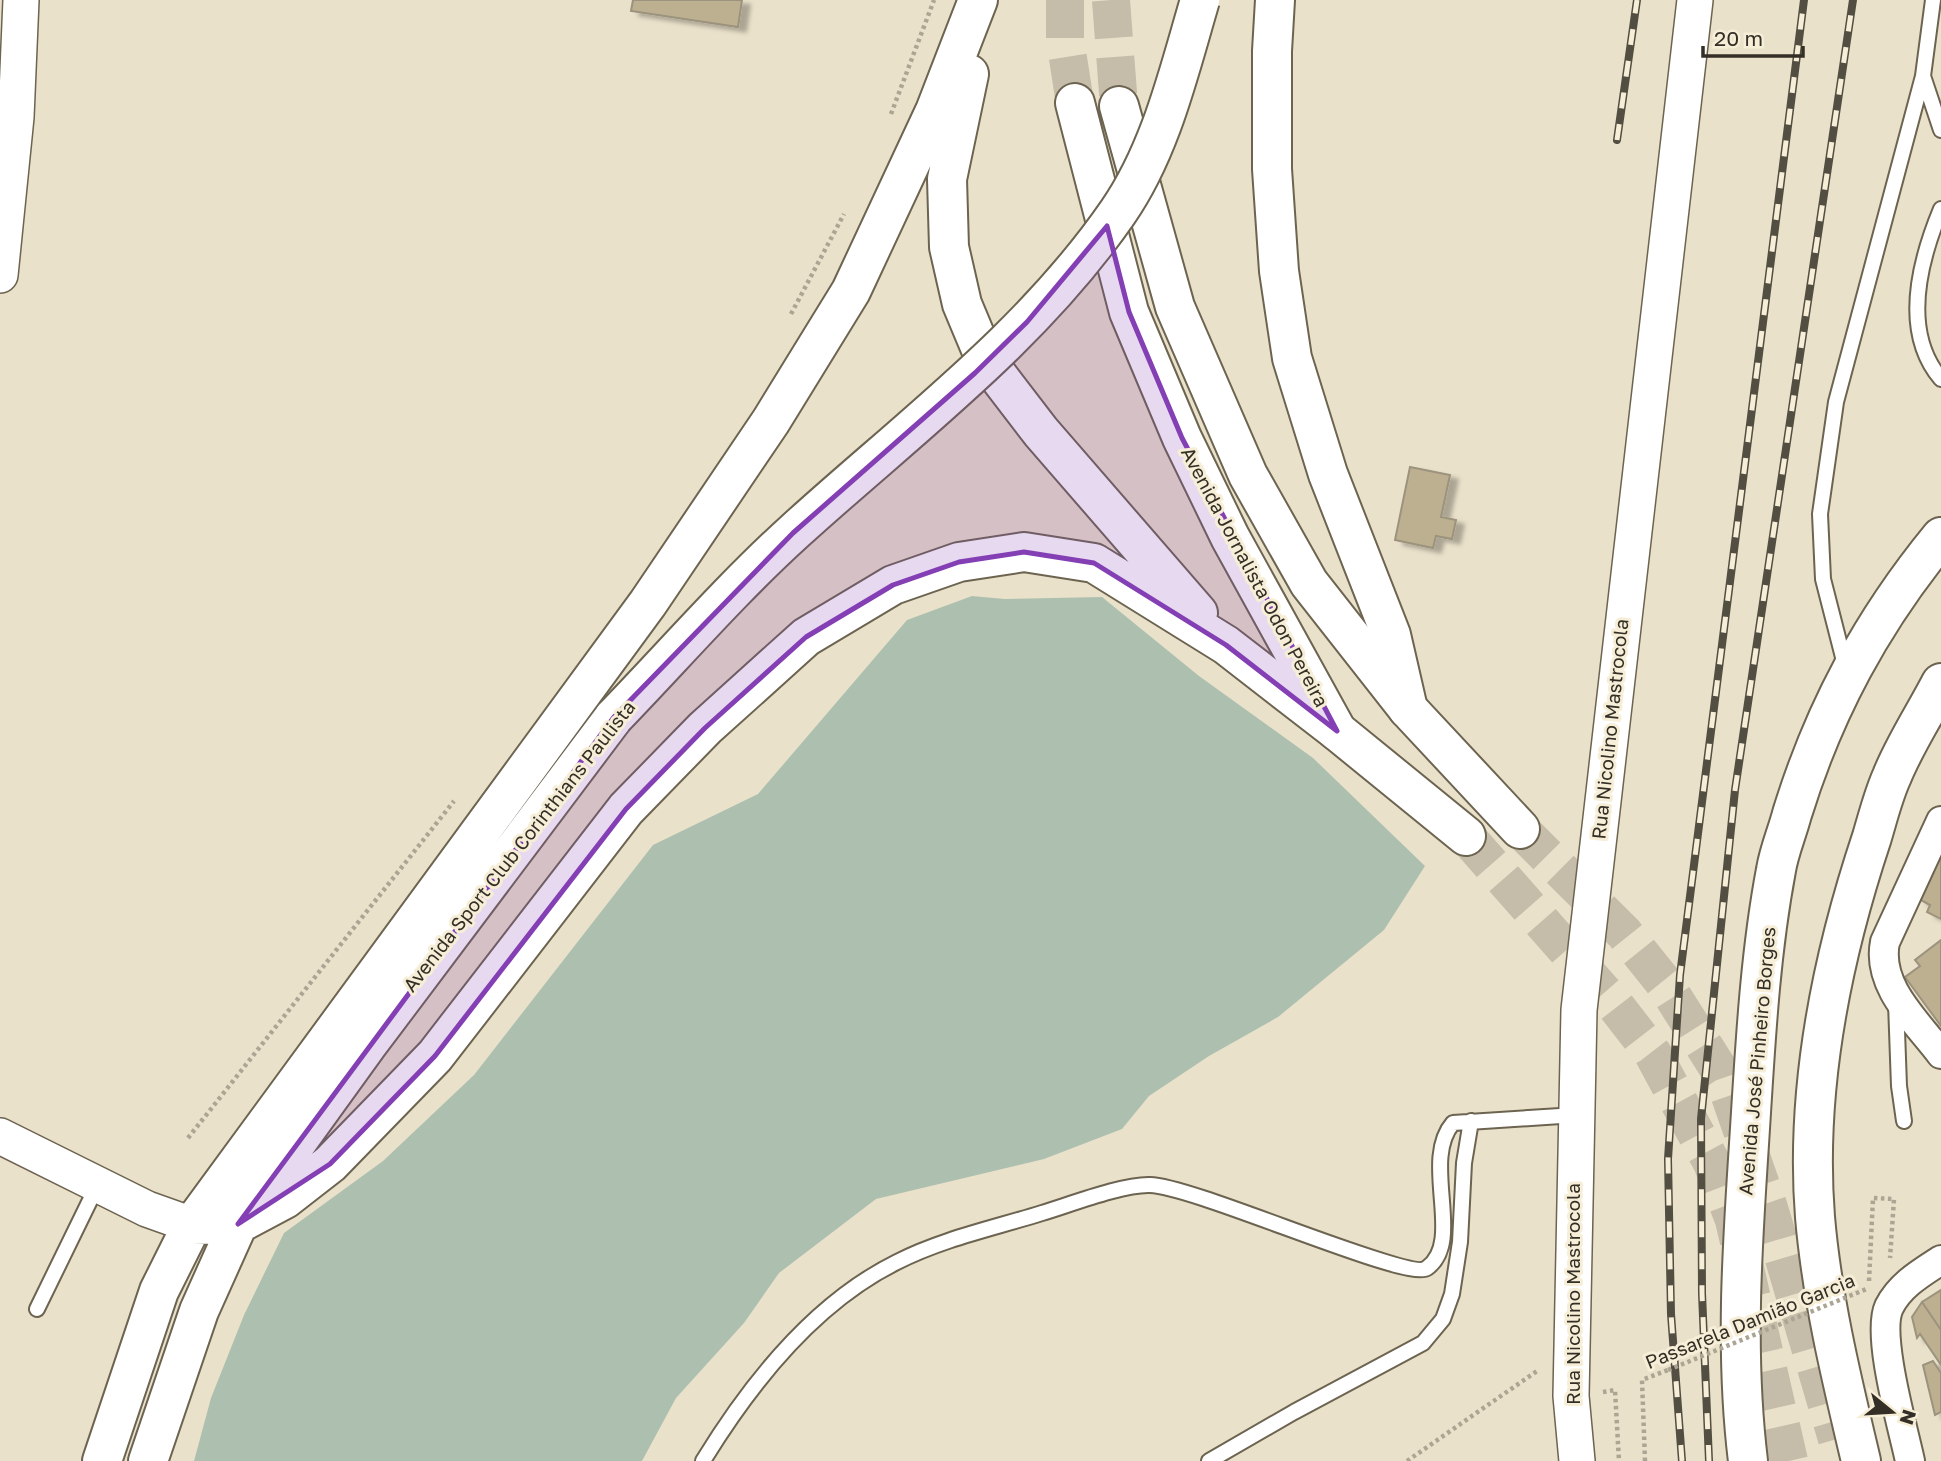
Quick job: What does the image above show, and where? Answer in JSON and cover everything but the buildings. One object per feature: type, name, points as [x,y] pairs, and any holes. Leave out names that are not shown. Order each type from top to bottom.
[{"type":"main road","name":"Avenida Sport Club Corinthians Paulista","points":[[102,1461],[159,1291],[192,1225],[648,603],[771,421],[851,291],[935,111],[978,0]]},
{"type":"main road","points":[[986,0],[947,179],[948,247],[962,304],[985,359],[1041,432],[1226,645]]},
{"type":"main road","name":"Avenida Sport Club Corinthians Paulista","points":[[148,1461],[199,1311],[238,1224],[368,1044],[614,717],[793,533],[975,373],[1027,322],[1081,261],[1120,210],[1149,153],[1173,92],[1200,0]]},
{"type":"main road","points":[[1275,0],[1272,169],[1279,271],[1292,358],[1328,474],[1391,635],[1408,709]]},
{"type":"main road","name":"Avenida Jornalista Odon Pereira","points":[[1075,103],[1129,313],[1182,438],[1230,537],[1337,731],[1466,836]]},
{"type":"main road","points":[[1119,106],[1175,307],[1248,475],[1309,583],[1408,709],[1520,829]]},
{"type":"main road","name":"Avenida José Pinheiro Borges","points":[[1748,1461],[1741,1326],[1760,974],[1776,867],[1811,753],[1847,675],[1911,574],[1941,537]]},
{"type":"main road","points":[[192,1225],[238,1224],[285,1199],[330,1164],[435,1056],[626,809],[705,728],[806,637],[893,585],[959,562],[1024,552],[1094,563],[1226,645],[1337,731]]},
{"type":"main road","points":[[1861,1461],[1826,1302],[1818,1242],[1814,1175],[1817,1092],[1832,978],[1859,874],[1891,777],[1941,683]]},
{"type":"street","points":[[0,275],[16,117],[21,0]]},
{"type":"street","name":"Rua Nicolino Mastrocola","points":[[1577,1461],[1571,1396],[1579,1010],[1695,0]]},
{"type":"street","points":[[1941,821],[1885,942],[1884,971],[1896,994],[1941,1054]]},
{"type":"street","points":[[0,1136],[147,1209],[192,1225]]},
{"type":"street","points":[[1910,1461],[1892,1376],[1886,1315],[1906,1284],[1941,1260]]},
{"type":"lane","points":[[1847,675],[1824,579],[1820,514],[1836,402],[1923,76],[1933,0]]},
{"type":"lane","points":[[1923,76],[1941,130]]},
{"type":"lane","points":[[1941,209],[1920,279],[1916,317],[1926,362],[1941,379]]},
{"type":"lane","points":[[1896,994],[1899,1086],[1904,1121]]},
{"type":"lane","points":[[703,1461],[762,1375],[829,1308],[868,1278],[923,1251],[1147,1184],[1184,1191],[1417,1272],[1427,1268],[1437,1253],[1443,1231],[1439,1152],[1441,1142],[1453,1123],[1576,1115]]},
{"type":"lane","points":[[1209,1461],[1423,1343],[1443,1319],[1452,1293],[1460,1242],[1464,1163],[1471,1121]]},
{"type":"lane","points":[[37,1309],[98,1185]]},
{"type":"path","points":[[890,117],[934,0]]},
{"type":"path","points":[[791,315],[849,204]]},
{"type":"path","points":[[188,1138],[463,791]]},
{"type":"path","name":"Passarela Damião Garcia","points":[[1645,1461],[1642,1380],[1869,1288],[1873,1198],[1894,1199],[1886,1315]]},
{"type":"path","points":[[1407,1461],[1541,1368],[1547,1398],[1571,1396]]},
{"type":"highlighted area","points":[[1107,226],[1129,312],[1182,438],[1337,731],[1226,645],[1094,563],[1024,552],[959,562],[893,585],[806,637],[705,728],[626,809],[435,1056],[330,1164],[238,1224],[614,717],[793,533],[975,373],[1027,322]]},
{"type":"green space","points":[[972,596],[1005,599],[1102,597],[1199,676],[1313,758],[1425,866],[1384,930],[1278,1017],[1209,1056],[1149,1096],[1122,1129],[1044,1159],[876,1199],[779,1273],[744,1323],[676,1398],[642,1461],[194,1461],[211,1398],[244,1315],[284,1233],[383,1161],[474,1075],[653,845],[758,794],[907,620]]},
{"type":"tunnel","points":[[1065,0],[1065,39],[1075,103]]},
{"type":"tunnel","points":[[1111,0],[1119,106]]},
{"type":"tunnel","points":[[1520,829],[1624,933],[1665,984],[1723,1076],[1769,1208],[1837,1439]]},
{"type":"tunnel","points":[[1466,836],[1615,1005],[1653,1054],[1712,1163],[1734,1220],[1789,1461]]},
{"type":"railway","points":[[1617,140],[1637,0]]},
{"type":"railway","points":[[1682,1461],[1671,1314],[1668,1159],[1680,975],[1804,0]]},
{"type":"railway","points":[[1709,1461],[1702,1293],[1701,1119],[1735,790],[1853,0]]}]
